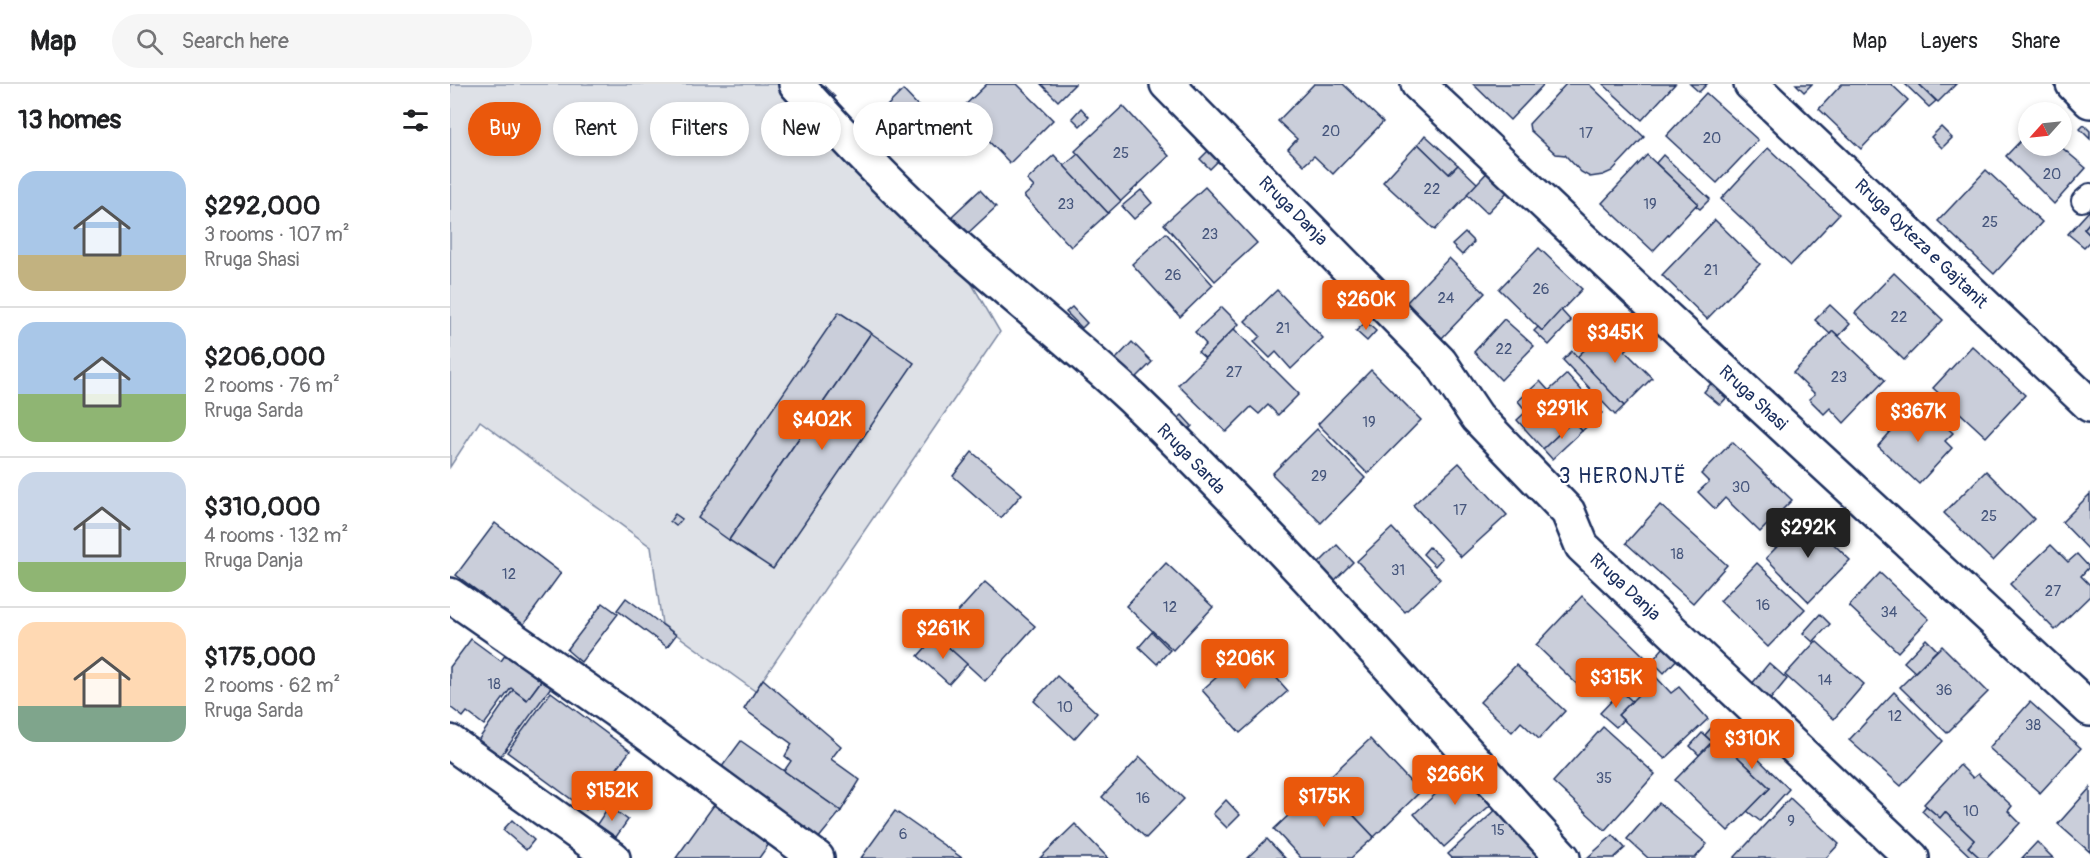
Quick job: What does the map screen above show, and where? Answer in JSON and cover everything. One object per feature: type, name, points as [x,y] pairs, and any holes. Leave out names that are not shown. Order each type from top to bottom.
[{"type":"street","name":"Rruga Sarda","points":[[796,84],[869,164],[950,240],[1041,316],[1132,399],[1275,545],[1563,858]]},
{"type":"street","name":"Rruga Danja","points":[[1167,84],[1440,362],[1477,417],[1568,512],[1582,546],[1912,858]]},
{"type":"street","name":"Rruga Shasi","points":[[1418,84],[1658,310],[2090,709]]},
{"type":"street","name":"Rruga Qyteza e Gajtanit","points":[[1751,84],[2090,405]]},
{"type":"street","points":[[2073,84],[2090,100]]},
{"type":"street","points":[[450,596],[615,710],[817,858]]},
{"type":"street","points":[[450,742],[613,858]]},
{"type":"shaded area","points":[[450,84],[783,84],[801,102],[761,102],[761,156],[841,156],[841,143],[962,267],[1000,332],[755,691],[662,624],[651,547],[480,421],[450,467]]},
{"type":"building","points":[[987,84],[1017,84],[1053,120],[1010,163],[993,146],[993,102],[968,102]]},
{"type":"building","points":[[1041,84],[1075,84],[1058,101]]},
{"type":"building","points":[[1314,84],[1343,84],[1383,122],[1333,174],[1314,156],[1304,165],[1288,149],[1297,139],[1278,121]]},
{"type":"building","points":[[1473,84],[1544,84],[1510,120]]},
{"type":"building","points":[[1566,84],[1589,84],[1644,137],[1612,171],[1590,177],[1581,172],[1565,155],[1556,154],[1530,130],[1529,124]]},
{"type":"building","points":[[1603,84],[1675,84],[1642,120]]},
{"type":"building","points":[[1690,84],[1707,84],[1699,92]]},
{"type":"building","points":[[1796,84],[1812,84],[1804,92]]},
{"type":"building","points":[[1842,84],[1891,84],[1908,100],[1861,149],[1819,109]]},
{"type":"building","points":[[1905,84],[1919,84],[1936,101],[1929,107]]},
{"type":"building","points":[[1919,84],[1956,84],[1938,102]]},
{"type":"building","points":[[824,86],[835,97],[832,100],[821,89]]},
{"type":"building","points":[[903,90],[914,102],[891,102]]},
{"type":"building","points":[[1706,93],[1758,140],[1717,183],[1666,136]]},
{"type":"building","points":[[1123,106],[1169,156],[1121,201],[1075,151]]},
{"type":"building","points":[[1081,108],[1089,117],[1080,126],[1072,118]]},
{"type":"building","points":[[2084,125],[2090,131],[2090,139],[2080,129]]},
{"type":"building","points":[[1941,127],[1952,138],[1942,148],[1931,137]]},
{"type":"building","points":[[1425,135],[1458,165],[1449,174],[1418,144]]},
{"type":"building","points":[[2018,143],[2018,156],[2072,156],[2086,168],[2054,204],[2006,156]]},
{"type":"building","points":[[1418,144],[1449,174],[1458,165],[1478,184],[1435,230],[1383,182]]},
{"type":"building","points":[[1768,148],[1839,214],[1791,265],[1721,199]]},
{"type":"building","points":[[1208,151],[1218,161],[1210,169],[1200,159]]},
{"type":"building","points":[[1078,154],[1121,201],[1108,213],[1064,166]]},
{"type":"building","points":[[1054,155],[1108,213],[1071,247],[1024,196],[1034,187],[1027,180]]},
{"type":"building","points":[[1647,155],[1698,203],[1653,251],[1602,203]]},
{"type":"building","points":[[1663,155],[1710,199],[1700,209],[1696,206],[1698,203],[1656,163]]},
{"type":"building","points":[[1494,165],[1515,184],[1487,213],[1467,194]]},
{"type":"building","points":[[1986,170],[2042,222],[1994,274],[1938,221]]},
{"type":"building","points":[[1205,187],[1257,243],[1215,281],[1164,224]]},
{"type":"building","points":[[980,190],[996,207],[968,233],[952,216]]},
{"type":"building","points":[[1141,190],[1152,203],[1134,219],[1122,206]]},
{"type":"building","points":[[2090,210],[2090,222],[2084,229],[2090,235],[2090,241],[2084,247],[2068,234]]},
{"type":"building","points":[[1715,220],[1760,264],[1707,319],[1662,275]]},
{"type":"building","points":[[2090,222],[2090,235],[2084,229]]},
{"type":"building","points":[[1166,233],[1213,285],[1180,317],[1132,264]]},
{"type":"building","points":[[1465,233],[1474,242],[1462,255],[1452,245]]},
{"type":"building","points":[[1539,248],[1582,289],[1542,331],[1499,289]]},
{"type":"building","points":[[1449,258],[1485,293],[1442,338],[1406,303]]},
{"type":"building","points":[[1894,273],[1943,320],[1904,360],[1855,313]]},
{"type":"building","points":[[1277,290],[1323,338],[1291,369],[1276,352],[1270,358],[1254,342],[1260,336],[1245,321]]},
{"type":"building","points":[[1830,305],[1850,324],[1839,336],[1833,331],[1830,334],[1815,320]]},
{"type":"building","points":[[1072,307],[1087,323],[1082,328],[1066,312]]},
{"type":"building","points":[[1222,307],[1239,324],[1205,358],[1198,352],[1206,344],[1195,332]]},
{"type":"building","points":[[1561,310],[1571,321],[1549,345],[1534,331],[1538,327],[1542,331]]},
{"type":"building","points":[[839,312],[871,333],[729,540],[698,518]]},
{"type":"building","points":[[1504,319],[1534,346],[1501,380],[1474,352]]},
{"type":"building","points":[[1615,321],[1635,341],[1625,351],[1652,378],[1624,406],[1577,357]]},
{"type":"building","points":[[1366,322],[1376,331],[1367,341],[1356,331]]},
{"type":"building","points":[[1234,329],[1299,394],[1278,415],[1268,405],[1259,414],[1251,407],[1226,432],[1178,385]]},
{"type":"building","points":[[1833,331],[1885,380],[1844,423],[1830,408],[1824,414],[1809,399],[1815,394],[1793,373]]},
{"type":"building","points":[[871,333],[914,363],[773,569],[729,540]]},
{"type":"building","points":[[1718,340],[1733,355],[1729,358],[1715,344]]},
{"type":"building","points":[[1132,342],[1152,362],[1135,379],[1115,360]]},
{"type":"building","points":[[1972,346],[2025,395],[1986,437],[1933,388]]},
{"type":"building","points":[[1572,351],[1624,406],[1615,415],[1563,360]]},
{"type":"building","points":[[1371,370],[1421,420],[1368,474],[1318,424]]},
{"type":"building","points":[[1567,374],[1602,413],[1582,431],[1573,421],[1543,449],[1517,420]]},
{"type":"building","points":[[1540,381],[1549,391],[1526,411],[1518,401]]},
{"type":"building","points":[[1713,381],[1729,395],[1720,405],[1704,392]]},
{"type":"building","points":[[1769,387],[1782,399],[1778,404],[1765,391]]},
{"type":"building","points":[[1918,401],[1953,433],[1945,441],[1952,448],[1919,484],[1878,446]]},
{"type":"building","points":[[1182,415],[1192,426],[1185,433],[1174,422]]},
{"type":"building","points":[[1573,421],[1582,431],[1552,459],[1543,449]]},
{"type":"building","points":[[1317,429],[1365,478],[1321,523],[1272,474]]},
{"type":"building","points":[[1732,442],[1792,500],[1760,532],[1725,498],[1715,509],[1698,492],[1709,482],[1701,474]]},
{"type":"building","points":[[972,452],[1022,494],[1001,518],[953,476]]},
{"type":"building","points":[[1459,463],[1507,515],[1461,557],[1413,505]]},
{"type":"building","points":[[1986,471],[2034,519],[1993,561],[1944,513]]},
{"type":"building","points":[[2090,494],[2090,551],[2062,522]]},
{"type":"building","points":[[1660,505],[1727,565],[1693,603],[1626,543]]},
{"type":"building","points":[[675,514],[682,519],[676,526],[670,521]]},
{"type":"building","points":[[1806,517],[1850,560],[1809,602],[1766,558]]},
{"type":"building","points":[[495,523],[561,573],[523,625],[456,575]]},
{"type":"building","points":[[1392,528],[1440,579],[1405,612],[1357,561]]},
{"type":"building","points":[[1337,545],[1353,562],[1328,587],[1312,570]]},
{"type":"building","points":[[2051,545],[2068,562],[2077,554],[2089,567],[2081,576],[2090,585],[2090,596],[2055,630],[2010,584]]},
{"type":"building","points":[[1429,547],[1442,558],[1435,566],[1423,554]]},
{"type":"building","points":[[1166,563],[1213,607],[1173,650],[1126,606]]},
{"type":"building","points":[[1757,563],[1805,609],[1768,647],[1720,601]]},
{"type":"building","points":[[1880,573],[1929,619],[1898,652],[1849,606]]},
{"type":"building","points":[[985,582],[1035,626],[985,681],[936,636]]},
{"type":"building","points":[[1582,596],[1647,659],[1612,695],[1597,681],[1586,693],[1536,645]]},
{"type":"building","points":[[626,598],[676,635],[667,647],[617,610]]},
{"type":"building","points":[[603,603],[618,614],[581,662],[567,650]]},
{"type":"building","points":[[1820,614],[1830,624],[1813,642],[1803,633]]},
{"type":"building","points":[[1152,632],[1170,650],[1157,664],[1139,647]]},
{"type":"building","points":[[936,636],[967,664],[949,684],[918,656]]},
{"type":"building","points":[[471,639],[501,661],[506,654],[541,681],[527,700],[511,688],[484,725],[467,712],[463,717],[450,707],[450,667]]},
{"type":"building","points":[[1926,639],[1937,650],[1915,672],[1904,662]]},
{"type":"building","points":[[1669,641],[1682,654],[1664,673],[1652,661]]},
{"type":"building","points":[[1816,641],[1864,684],[1834,719],[1785,675]]},
{"type":"building","points":[[1942,646],[1988,692],[1947,733],[1900,687]]},
{"type":"building","points":[[1250,648],[1288,691],[1240,733],[1202,690]]},
{"type":"building","points":[[1769,663],[1787,679],[1769,701],[1751,685]]},
{"type":"building","points":[[1516,665],[1565,711],[1539,739],[1521,722],[1512,732],[1480,702]]},
{"type":"building","points":[[1057,676],[1097,713],[1074,739],[1034,701]]},
{"type":"building","points":[[1656,677],[1671,693],[1679,687],[1708,719],[1665,759],[1618,715]]},
{"type":"building","points":[[763,679],[841,746],[831,759],[860,780],[841,811],[784,771],[791,761],[785,756],[792,744],[744,709]]},
{"type":"building","points":[[541,681],[551,687],[495,764],[472,749],[513,690],[527,700]]},
{"type":"building","points":[[1621,691],[1632,701],[1618,715],[1623,720],[1616,727],[1600,713]]},
{"type":"building","points":[[551,692],[630,751],[586,810],[507,752]]},
{"type":"building","points":[[1894,692],[1943,741],[1901,786],[1849,740]]},
{"type":"building","points":[[2030,702],[2081,748],[2040,793],[1989,748]]},
{"type":"building","points":[[1718,720],[1789,789],[1760,821],[1747,811],[1770,788],[1717,737],[1712,742],[1705,735]]},
{"type":"building","points":[[1603,727],[1655,774],[1605,830],[1553,782]]},
{"type":"building","points":[[1702,733],[1712,742],[1699,755],[1690,746]]},
{"type":"building","points":[[1717,737],[1770,788],[1728,831],[1675,780]]},
{"type":"building","points":[[1370,739],[1420,792],[1374,837],[1323,783]]},
{"type":"building","points":[[741,741],[841,811],[818,839],[721,768]]},
{"type":"building","points":[[1140,757],[1184,799],[1146,838],[1102,797]]},
{"type":"building","points":[[1960,765],[1973,778],[1978,774],[2012,806],[2008,811],[2020,823],[1987,858],[1980,858],[1968,847],[1974,840],[1945,812],[1940,818],[1924,804]]},
{"type":"building","points":[[1466,766],[1497,799],[1444,847],[1414,814]]},
{"type":"building","points":[[1323,783],[1374,837],[1351,858],[1301,858],[1274,829]]},
{"type":"building","points":[[2090,788],[2090,852],[2058,824]]},
{"type":"building","points":[[1790,798],[1839,844],[1826,858],[1734,858]]},
{"type":"building","points":[[1226,800],[1240,815],[1227,828],[1213,814]]},
{"type":"building","points":[[1659,803],[1707,844],[1695,858],[1648,858],[1627,839]]},
{"type":"building","points":[[714,805],[769,844],[759,858],[676,858]]},
{"type":"building","points":[[609,806],[628,820],[616,837],[597,824]]},
{"type":"building","points":[[1500,806],[1548,858],[1452,858],[1448,854]]},
{"type":"building","points":[[1926,806],[1940,818],[1945,812],[1974,840],[1968,847],[1980,858],[1972,858],[1922,811]]},
{"type":"building","points":[[895,811],[962,858],[861,858]]},
{"type":"building","points":[[512,820],[534,840],[526,850],[503,830]]},
{"type":"building","points":[[1075,824],[1108,858],[1040,858]]},
{"type":"building","points":[[1613,835],[1625,848],[1614,858],[1587,858]]},
{"type":"building","points":[[1267,839],[1285,858],[1247,858]]},
{"type":"building","points":[[2037,842],[2053,858],[2022,858]]},
{"type":"district","name":"3 HERONJTË","points":[[1623,476]]}]
